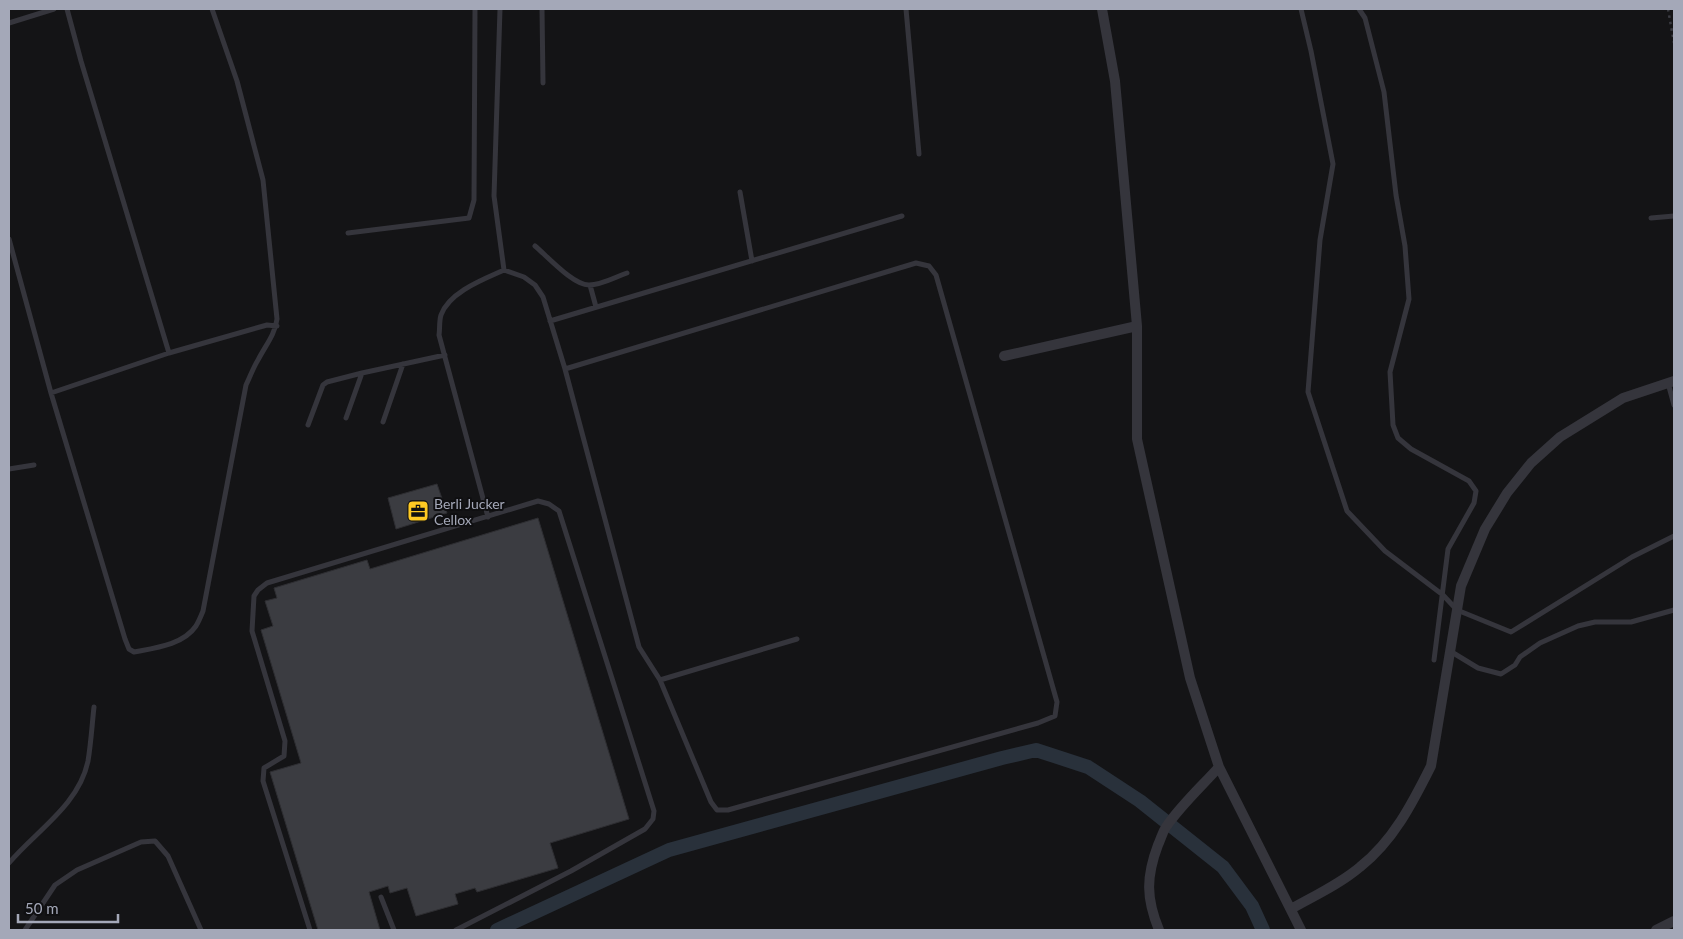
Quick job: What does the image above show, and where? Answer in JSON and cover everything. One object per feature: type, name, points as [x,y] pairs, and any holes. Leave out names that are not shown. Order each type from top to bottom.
[{"type":"street","points":[[1102,9],[1115,81],[1137,326],[1137,439],[1190,678],[1219,767],[1301,930]]},
{"type":"street","points":[[1004,356],[1137,326]]},
{"type":"street","points":[[1290,909],[1340,882],[1361,867],[1382,846],[1402,821],[1430,766],[1461,586],[1485,529],[1507,493],[1531,463],[1560,438],[1623,398],[1671,382]]},
{"type":"street","points":[[1159,930],[1151,912],[1148,886],[1153,859],[1164,829],[1219,767]]},
{"type":"street","points":[[1656,930],[1674,921]]},
{"type":"lane","points":[[9,23],[54,9]]},
{"type":"lane","points":[[67,9],[81,61],[170,353]]},
{"type":"lane","points":[[9,239],[51,393],[129,649],[134,652],[170,645],[196,626],[203,611],[246,385],[278,320],[263,180],[236,81],[212,9]]},
{"type":"lane","points":[[348,233],[469,218],[474,200],[475,9]]},
{"type":"lane","points":[[500,9],[494,196],[504,270]]},
{"type":"lane","points":[[542,9],[543,83]]},
{"type":"lane","points":[[906,9],[919,154]]},
{"type":"lane","points":[[1301,9],[1311,50],[1333,164],[1320,240],[1308,392],[1346,511],[1385,551],[1443,595],[1457,610],[1511,632],[1632,557],[1674,536]]},
{"type":"lane","points":[[1359,9],[1365,18],[1384,92],[1396,195],[1406,246],[1409,299],[1390,372],[1393,425],[1398,438],[1411,450],[1469,482],[1476,491],[1474,503],[1448,549],[1434,660]]},
{"type":"lane","points":[[740,192],[752,261]]},
{"type":"lane","points":[[550,321],[902,216]]},
{"type":"lane","points":[[1651,218],[1674,216]]},
{"type":"lane","points":[[535,246],[580,284],[590,285],[627,273]]},
{"type":"lane","points":[[488,517],[440,335],[441,316],[446,305],[476,282],[504,270],[524,277],[535,285],[543,297],[565,369],[639,647],[660,680],[711,802],[717,810],[728,810],[1055,716],[1057,702],[936,275],[929,266],[916,263],[565,369]]},
{"type":"lane","points":[[590,285],[596,307]]},
{"type":"lane","points":[[51,393],[170,353],[267,325],[276,326]]},
{"type":"lane","points":[[308,425],[323,385],[327,382],[445,355]]},
{"type":"lane","points":[[382,422],[403,364]]},
{"type":"lane","points":[[346,418],[362,373]]},
{"type":"lane","points":[[1671,382],[1674,405]]},
{"type":"lane","points":[[9,469],[34,465]]},
{"type":"lane","points":[[310,930],[263,780],[264,768],[284,756],[285,741],[252,632],[254,596],[267,583],[538,501],[549,504],[559,511],[654,811],[652,819],[645,829],[571,871],[456,930]]},
{"type":"lane","points":[[1450,651],[1478,668],[1500,674],[1515,665],[1520,657],[1540,644],[1578,626],[1595,622],[1631,622],[1674,610]]},
{"type":"lane","points":[[660,680],[796,639]]},
{"type":"lane","points":[[9,863],[48,824],[69,799],[80,782],[88,762],[94,707]]},
{"type":"lane","points":[[25,930],[55,885],[77,870],[141,842],[156,841],[168,856],[201,930]]},
{"type":"lane","points":[[381,897],[394,930]]},
{"type":"path","points":[[1668,9],[1674,43]]},
{"type":"building","points":[[437,484],[447,513],[396,529],[388,498]]},
{"type":"building","points":[[538,518],[629,819],[550,843],[558,868],[477,892],[475,888],[455,894],[458,904],[416,916],[407,888],[390,893],[388,886],[369,892],[380,930],[318,930],[270,772],[301,763],[261,630],[273,626],[265,601],[277,598],[274,588],[367,560],[370,569]]},
{"type":"waterway","points":[[497,930],[669,850],[1036,750],[1088,767],[1140,801],[1223,867],[1252,906],[1263,930]]},
{"type":"place","name":"Berli Jucker Cellox","points":[[418,511]]}]
